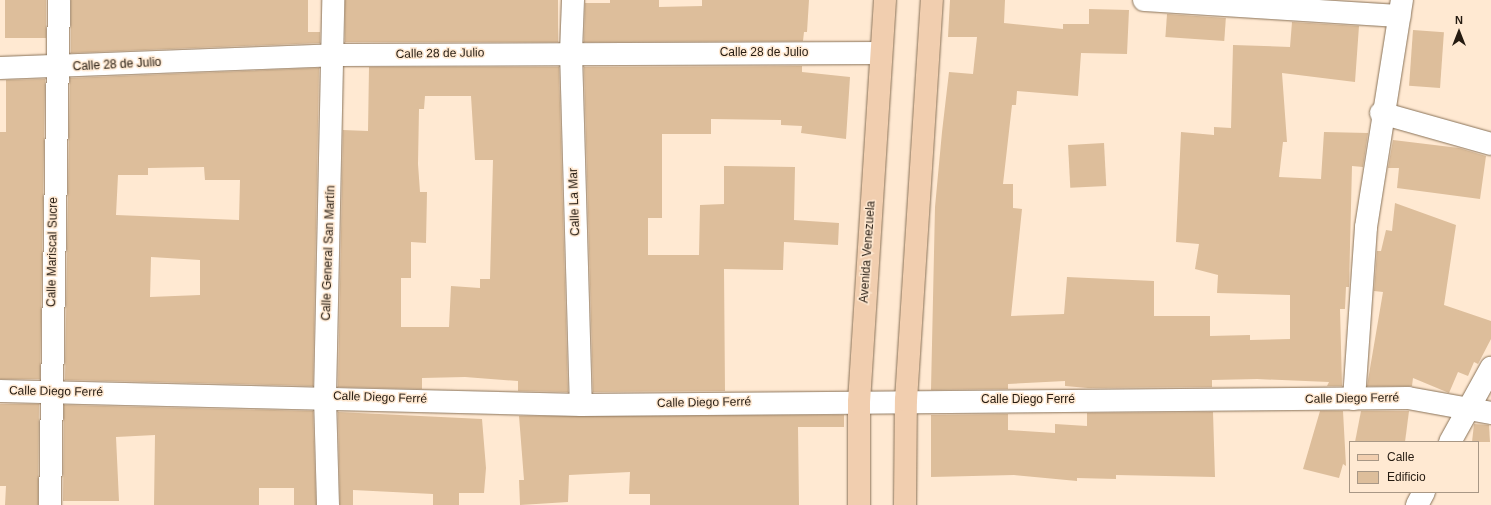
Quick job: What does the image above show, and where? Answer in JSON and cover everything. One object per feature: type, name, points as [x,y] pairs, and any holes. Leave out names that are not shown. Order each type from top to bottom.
[{"type":"main road","name":"Avenida Venezuela","points":[[859,505],[859,402],[881,53],[886,0]]},
{"type":"main road","points":[[905,505],[906,400],[932,0]]},
{"type":"street","name":"Calle Mariscal Sucre","points":[[50,505],[56,68],[59,0]]},
{"type":"street","name":"Calle General San Martín","points":[[328,505],[325,397],[334,55],[333,0]]},
{"type":"street","name":"Calle La Mar","points":[[573,0],[571,52],[581,405]]},
{"type":"street","points":[[1144,0],[1401,8],[1381,113],[1366,227],[1354,399]]},
{"type":"street","name":"Calle 28 de Julio","points":[[0,68],[56,68],[334,55],[571,52],[881,53]]},
{"type":"street","points":[[1381,113],[1491,144]]},
{"type":"street","points":[[1451,441],[1491,368]]},
{"type":"street","name":"Calle Diego Ferré","points":[[0,391],[325,397],[581,405],[859,402],[906,400],[1408,398],[1467,410],[1491,413]]},
{"type":"street","points":[[1417,505],[1423,493]]},
{"type":"building","points":[[5,0],[46,0],[46,38],[5,38]]},
{"type":"building","points":[[71,0],[308,0],[308,32],[320,32],[320,43],[71,53]]},
{"type":"building","points":[[345,0],[558,0],[558,42],[345,42]]},
{"type":"building","points":[[610,0],[659,0],[659,7],[702,6],[702,0],[809,0],[807,32],[804,32],[803,41],[584,42],[585,3],[610,3]]},
{"type":"building","points":[[950,0],[1005,0],[1004,23],[1063,29],[1063,24],[1089,24],[1089,9],[1129,10],[1127,54],[1081,53],[1078,96],[1017,91],[1016,105],[1012,105],[1003,184],[1013,184],[1013,208],[1022,209],[1011,316],[1064,314],[1067,277],[1154,281],[1154,316],[1210,316],[1210,336],[1250,335],[1250,340],[1290,339],[1290,295],[1217,293],[1218,275],[1195,269],[1199,244],[1176,242],[1181,132],[1214,135],[1214,127],[1231,128],[1233,45],[1290,47],[1292,22],[1359,26],[1355,82],[1282,73],[1287,142],[1283,142],[1279,177],[1321,179],[1324,132],[1368,133],[1363,167],[1352,166],[1349,287],[1346,287],[1345,309],[1340,309],[1342,386],[1327,386],[1329,382],[1257,379],[1212,380],[1212,387],[1088,388],[1065,386],[1065,381],[1008,384],[1008,389],[931,390],[935,207],[949,72],[973,74],[977,37],[948,37]]},
{"type":"building","points":[[1167,14],[1226,18],[1224,41],[1165,37]]},
{"type":"building","points":[[1413,30],[1444,32],[1440,88],[1409,86]]},
{"type":"building","points":[[802,66],[802,72],[850,77],[846,139],[801,133],[802,126],[781,125],[781,120],[711,119],[711,134],[662,134],[662,218],[648,218],[648,255],[699,255],[700,205],[724,204],[724,166],[795,167],[794,220],[839,223],[838,245],[784,242],[783,270],[724,269],[725,391],[593,392],[584,67]]},
{"type":"building","points":[[369,67],[559,67],[568,392],[518,391],[518,381],[465,377],[422,378],[422,389],[338,387],[343,130],[368,131]],"holes":[[[425,96],[471,96],[475,160],[493,160],[490,279],[480,279],[480,288],[451,286],[449,327],[401,327],[401,278],[411,278],[411,242],[426,243],[427,192],[420,192],[418,164],[419,109],[424,109]]]},
{"type":"building","points":[[319,68],[313,386],[65,380],[70,78]],"holes":[[[204,167],[205,180],[240,180],[239,220],[116,215],[118,175],[148,175],[148,168]],[[151,257],[200,260],[200,295],[150,297]]]},
{"type":"building","points":[[45,79],[40,379],[0,379],[0,132],[6,132],[6,80]]},
{"type":"building","points":[[1393,140],[1459,148],[1486,156],[1480,199],[1397,188],[1399,168],[1388,168]]},
{"type":"building","points":[[1104,143],[1106,186],[1070,188],[1068,145]]},
{"type":"building","points":[[1395,203],[1456,225],[1444,305],[1491,321],[1491,339],[1478,364],[1474,362],[1468,376],[1458,372],[1449,393],[1413,378],[1412,386],[1367,386],[1383,292],[1374,291],[1377,251],[1381,251],[1386,230],[1392,231]]},
{"type":"building","points":[[0,404],[39,404],[38,505],[5,505],[6,486],[0,486]]},
{"type":"building","points":[[64,405],[313,411],[316,505],[294,505],[294,488],[259,488],[259,505],[154,505],[155,435],[116,437],[119,501],[63,501]]},
{"type":"building","points":[[1320,411],[1343,411],[1346,466],[1343,464],[1339,478],[1303,469]]},
{"type":"building","points":[[1361,411],[1409,411],[1405,441],[1355,441]]},
{"type":"building","points":[[338,412],[482,419],[486,468],[484,493],[459,493],[459,505],[433,505],[433,494],[353,490],[353,505],[340,505]]},
{"type":"building","points":[[1213,412],[1215,477],[1116,475],[1116,479],[1077,478],[1077,481],[1014,475],[931,477],[931,415],[1008,414],[1008,430],[1055,433],[1055,424],[1087,426],[1087,413]]},
{"type":"building","points":[[844,415],[844,427],[798,427],[799,505],[650,505],[650,494],[629,494],[630,472],[569,475],[568,502],[520,505],[519,480],[524,480],[519,416]]},
{"type":"building","points":[[1474,424],[1489,425],[1490,442],[1472,441]]}]
